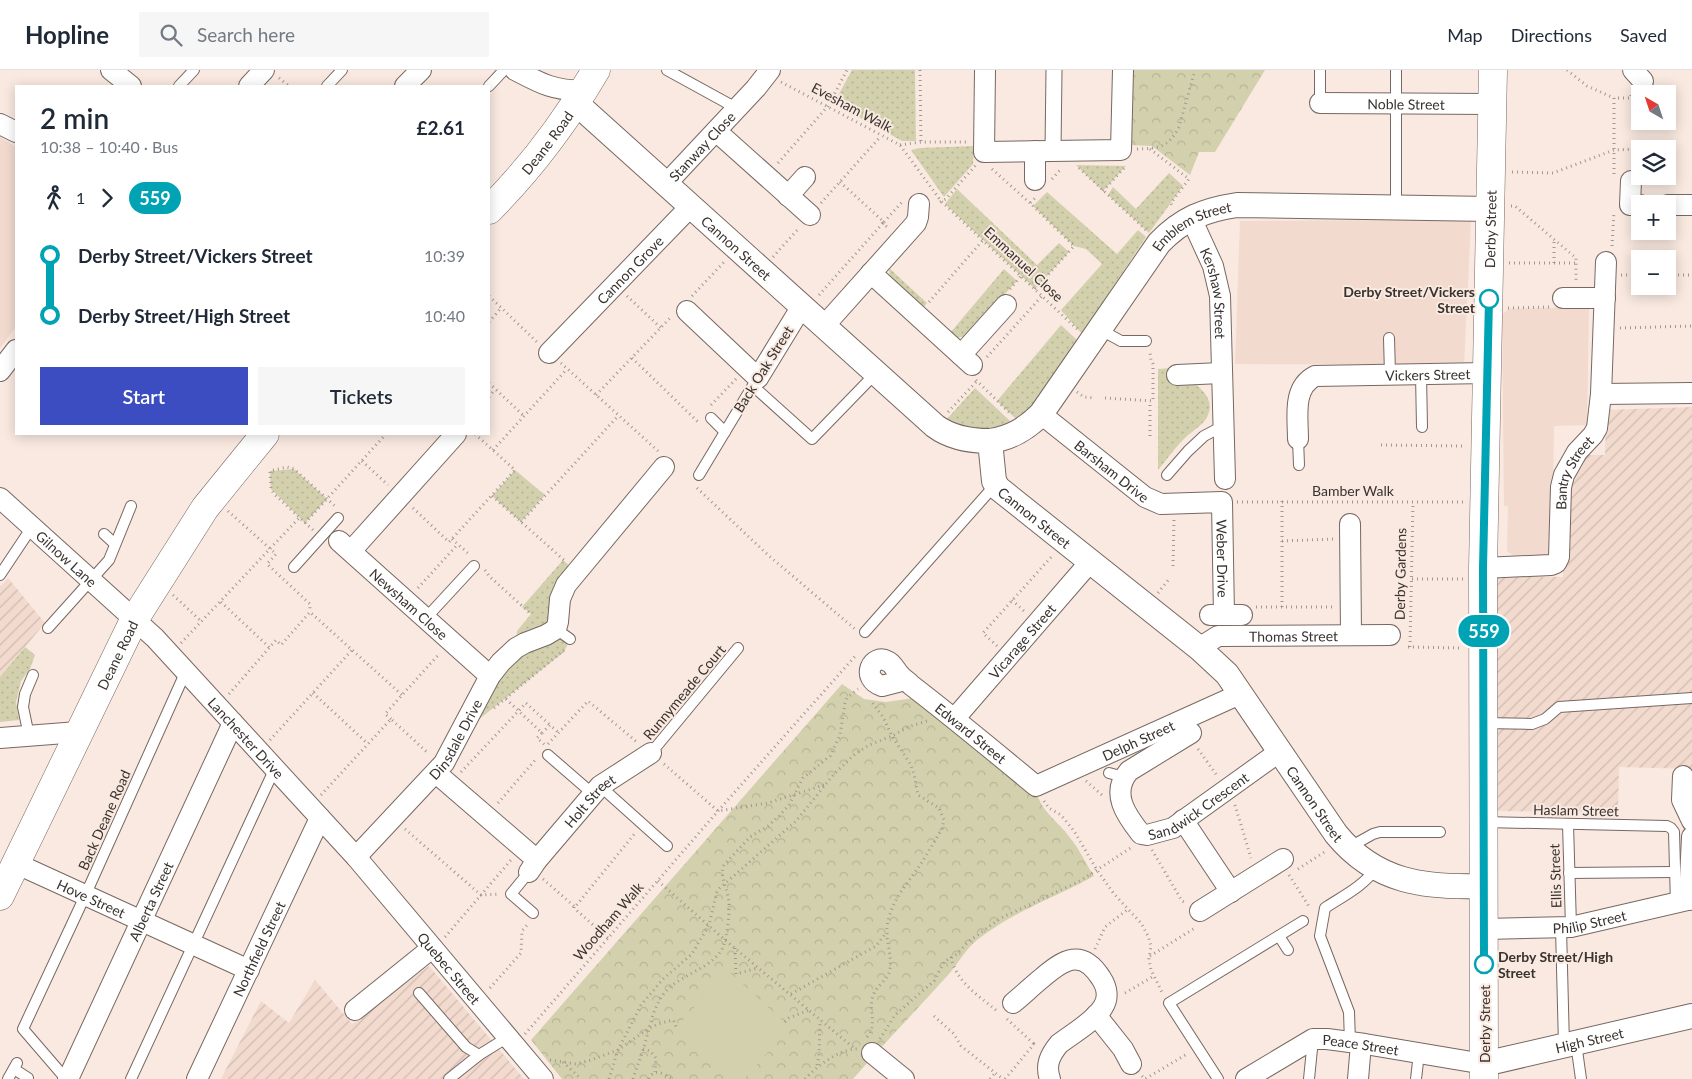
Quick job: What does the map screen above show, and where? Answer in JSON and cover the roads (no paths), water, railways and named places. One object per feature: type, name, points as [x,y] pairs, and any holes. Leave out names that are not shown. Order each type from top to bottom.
[{"type":"main road","name":"Derby Street","points":[[1484,1072],[1483,573],[1493,70]]},
{"type":"main road","name":"Deane Road","points":[[490,209],[538,154],[585,88]]},
{"type":"main road","name":"Deane Road","points":[[5,883],[134,620],[158,580],[214,497],[264,435]]},
{"type":"street","points":[[250,85],[264,70]]},
{"type":"street","points":[[406,85],[420,70]]},
{"type":"street","points":[[515,70],[542,84],[561,90],[585,88]]},
{"type":"street","points":[[984,70],[983,151],[1131,155],[1123,70]]},
{"type":"street","points":[[1042,185],[1056,153],[1054,70]]},
{"type":"street","name":"Stanway Close","points":[[666,184],[738,108],[768,72]]},
{"type":"street","name":"Cannon Street","points":[[585,88],[666,184],[935,426],[953,436],[990,441],[995,484],[1199,648],[1227,674],[1344,844],[1356,855],[1376,868],[1394,876],[1429,886],[1484,886]]},
{"type":"street","name":"Noble Street","points":[[1320,103],[1492,104]]},
{"type":"street","points":[[0,124],[15,132]]},
{"type":"street","points":[[716,132],[810,216]]},
{"type":"street","points":[[788,196],[805,177]]},
{"type":"street","points":[[1623,179],[1631,196]]},
{"type":"street","points":[[1676,205],[1692,204]]},
{"type":"street","name":"Emblem Street","points":[[1034,421],[1096,336],[1159,243],[1185,221],[1205,212],[1237,205],[1491,208]]},
{"type":"street","name":"Cannon Grove","points":[[549,353],[563,328],[616,285],[692,206]]},
{"type":"street","points":[[824,326],[916,222],[918,207]]},
{"type":"street","name":"Kershaw Street","points":[[1185,221],[1208,252],[1220,296],[1225,479]]},
{"type":"street","name":"Bantry Street","points":[[1483,573],[1551,565],[1556,563],[1559,557],[1561,487],[1564,475],[1576,452],[1594,434],[1597,428],[1601,394],[1606,262]]},
{"type":"street","points":[[871,273],[970,367],[1006,306]]},
{"type":"street","points":[[1570,298],[1604,298]]},
{"type":"street","points":[[683,308],[696,331],[752,377]]},
{"type":"street","name":"Back Oak Street","points":[[752,377],[804,308]]},
{"type":"street","points":[[0,371],[15,351]]},
{"type":"street","points":[[1177,375],[1222,373]]},
{"type":"street","name":"Vickers Street","points":[[1298,439],[1298,398],[1300,391],[1315,376],[1487,373]]},
{"type":"street","points":[[1601,394],[1692,394]]},
{"type":"street","points":[[990,441],[1008,437],[1034,421]]},
{"type":"street","name":"Barsham Drive","points":[[1034,421],[1145,498],[1161,504],[1222,502]]},
{"type":"street","points":[[334,540],[400,496],[455,435]]},
{"type":"street","name":"Dinsdale Drive","points":[[356,858],[393,819],[442,774],[490,676],[514,650],[525,643],[546,635],[563,634],[558,622],[560,599],[566,585],[663,461]]},
{"type":"street","name":"Gilnow Lane","points":[[0,498],[134,620]]},
{"type":"street","name":"Weber Drive","points":[[1222,502],[1225,615]]},
{"type":"street","points":[[1350,524],[1351,635]]},
{"type":"street","name":"Newsham Close","points":[[334,540],[406,600],[490,676]]},
{"type":"street","name":"Vicarage Street","points":[[955,718],[1090,562]]},
{"type":"street","name":"Lanchester Drive","points":[[134,620],[155,638],[186,671],[356,858]]},
{"type":"street","name":"Thomas Street","points":[[1199,648],[1218,636],[1390,635]]},
{"type":"street","name":"Edward Street","points":[[865,683],[871,666],[878,660],[890,662],[905,680],[1039,785]]},
{"type":"street","name":"Delph Street","points":[[1039,785],[1240,694]]},
{"type":"street","name":"Alberta Street","points":[[67,1079],[233,723]]},
{"type":"street","points":[[0,738],[78,732]]},
{"type":"street","name":"Sandwick Crescent","points":[[1189,734],[1129,771],[1116,775],[1121,802],[1137,828],[1144,835],[1167,830],[1280,752]]},
{"type":"street","name":"Holt Street","points":[[530,862],[597,790],[651,753]]},
{"type":"street","points":[[442,774],[487,816],[530,862]]},
{"type":"street","points":[[1683,776],[1682,800],[1692,822]]},
{"type":"street","name":"Northfield Street","points":[[197,1079],[249,970],[315,813]]},
{"type":"street","points":[[1183,820],[1231,892]]},
{"type":"street","points":[[1687,901],[1692,837]]},
{"type":"street","name":"Quebec Street","points":[[356,858],[543,1079]]},
{"type":"street","points":[[1200,911],[1256,876],[1284,865]]},
{"type":"street","name":"Hove Street","points":[[5,883],[86,896],[249,970]]},
{"type":"street","name":"Philip Street","points":[[1484,929],[1566,928],[1687,901]]},
{"type":"street","points":[[355,1010],[432,949]]},
{"type":"street","points":[[1013,1003],[1061,962],[1069,959],[1089,963],[1102,980],[1107,992],[1101,1008],[1059,1044],[1047,1066],[1050,1079]]},
{"type":"street","points":[[1101,1008],[1131,1064]]},
{"type":"street","name":"High Street","points":[[1484,1072],[1570,1045],[1692,1016]]},
{"type":"street","name":"Peace Street","points":[[1253,1077],[1313,1039],[1327,1039],[1419,1053],[1484,1072]]},
{"type":"street","points":[[1355,1043],[1358,1079]]},
{"type":"street","points":[[864,1046],[904,1079]]},
{"type":"lane","points":[[180,85],[194,70]]},
{"type":"lane","points":[[327,85],[342,70]]},
{"type":"lane","points":[[490,85],[504,70]]},
{"type":"lane","points":[[666,70],[738,108]]},
{"type":"lane","points":[[1320,70],[1320,103]]},
{"type":"lane","points":[[1396,70],[1396,208]]},
{"type":"lane","points":[[1096,336],[1121,341],[1146,340]]},
{"type":"lane","points":[[1389,338],[1390,374]]},
{"type":"lane","points":[[752,377],[812,439],[876,373]]},
{"type":"lane","points":[[1421,374],[1422,427]]},
{"type":"lane","name":"Back Oak Street","points":[[696,480],[725,432],[752,377]]},
{"type":"lane","points":[[707,416],[725,432]]},
{"type":"lane","points":[[1167,475],[1204,436],[1223,426]]},
{"type":"lane","points":[[1298,439],[1299,465]]},
{"type":"lane","points":[[861,632],[995,484]]},
{"type":"lane","points":[[48,628],[109,560],[131,506]]},
{"type":"lane","points":[[294,567],[334,540],[338,513]]},
{"type":"lane","points":[[0,574],[32,527]]},
{"type":"lane","points":[[104,534],[115,544]]},
{"type":"lane","points":[[426,618],[476,563]]},
{"type":"lane","name":"Runnymeade Court","points":[[651,753],[738,648]]},
{"type":"lane","name":"Back Deane Road","points":[[67,1079],[23,1029],[86,896],[186,671]]},
{"type":"lane","points":[[29,736],[23,707],[25,694],[33,675]]},
{"type":"lane","points":[[1484,723],[1532,724],[1545,718],[1559,707],[1692,698]]},
{"type":"lane","points":[[548,755],[643,824],[667,846]]},
{"type":"lane","points":[[131,1079],[275,768]]},
{"type":"lane","name":"Haslam Street","points":[[1484,822],[1667,826],[1674,832],[1674,872]]},
{"type":"lane","name":"Ellis Street","points":[[1568,824],[1569,873],[1566,928],[1570,1045],[1581,1079]]},
{"type":"lane","points":[[1344,844],[1380,832],[1440,832]]},
{"type":"lane","points":[[530,862],[511,894],[533,913]]},
{"type":"lane","points":[[1355,1043],[1350,1012],[1320,936],[1325,908],[1360,886],[1370,878],[1376,868]]},
{"type":"lane","points":[[1569,873],[1674,872],[1687,901]]},
{"type":"lane","points":[[1218,1079],[1169,1002],[1303,921]]},
{"type":"lane","points":[[1279,936],[1288,950]]},
{"type":"lane","points":[[419,994],[466,1046],[480,1055]]},
{"type":"lane","points":[[1309,1079],[1313,1039]]},
{"type":"lane","points":[[450,1079],[480,1055],[516,1046]]},
{"type":"lane","points":[[1416,1079],[1419,1053]]},
{"type":"lane","points":[[8,1079],[15,1066],[28,1078]]},
{"type":"place","name":"Derby Street/Vickers Street","points":[[1489,299]]},
{"type":"place","name":"Derby Street/High Street","points":[[1484,964]]}]
